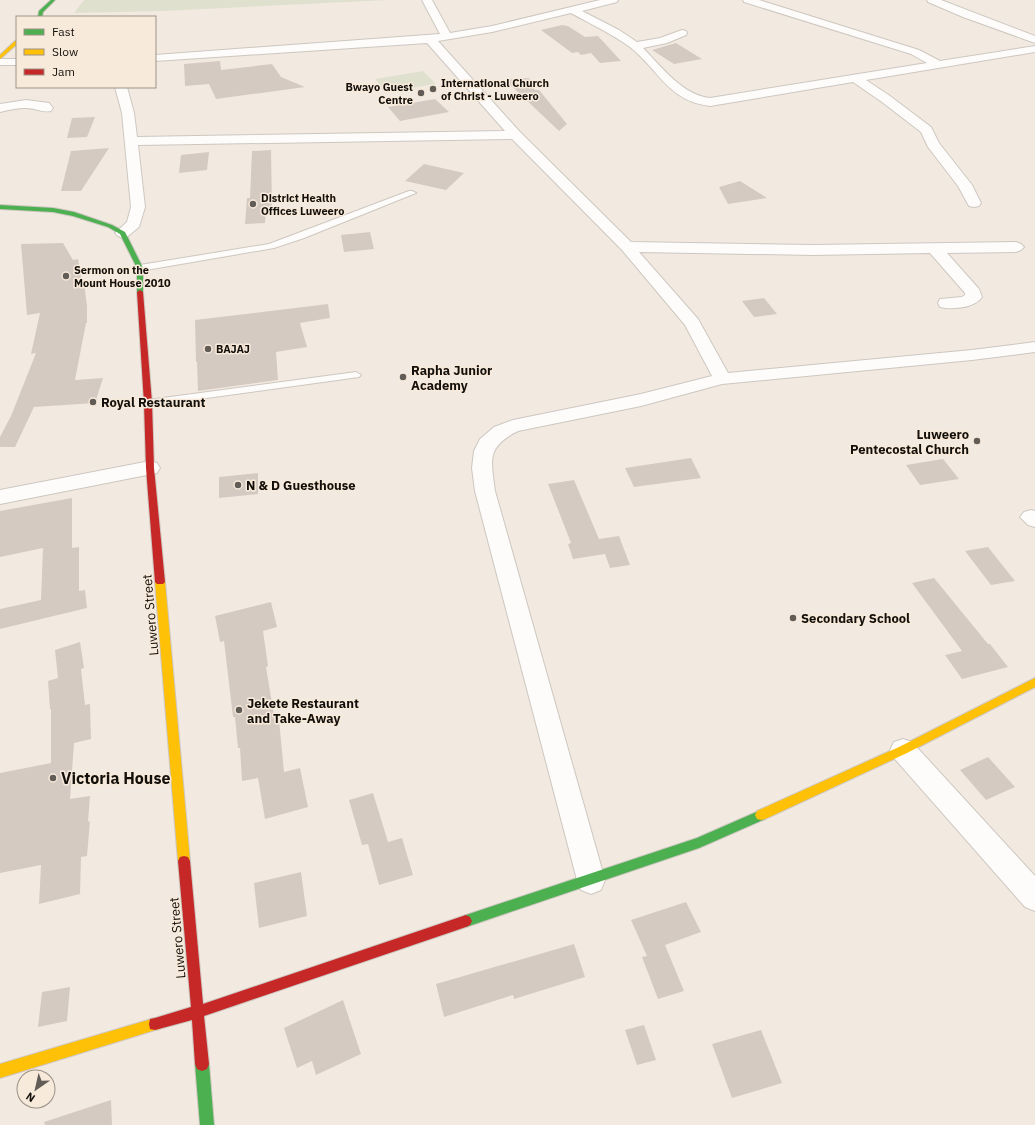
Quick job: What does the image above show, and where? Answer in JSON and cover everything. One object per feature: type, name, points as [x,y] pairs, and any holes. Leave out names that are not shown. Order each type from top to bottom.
[{"type":"main road","points":[[40,16],[41,12],[53,0]]},
{"type":"main road","points":[[0,58],[16,43]]},
{"type":"main road","points":[[0,208],[53,210],[74,214],[110,226],[123,233]]},
{"type":"main road","name":"Luwero Street","points":[[123,233],[140,268],[140,291],[148,403],[150,468],[207,1125]]},
{"type":"main road","points":[[0,1071],[196,1012],[699,843],[903,750],[1035,682]]},
{"type":"street","points":[[427,0],[447,37]]},
{"type":"street","points":[[156,58],[447,37],[467,34],[613,0]]},
{"type":"street","points":[[748,0],[915,52],[939,65]]},
{"type":"street","points":[[932,0],[1035,40]]},
{"type":"street","points":[[573,10],[615,32],[635,46],[681,92],[695,100],[710,102],[856,79],[1035,48]]},
{"type":"street","points":[[635,46],[663,40],[682,33]]},
{"type":"street","points":[[430,39],[515,135],[627,247],[692,323],[710,354],[722,379]]},
{"type":"street","points":[[0,62],[16,62]]},
{"type":"street","points":[[856,79],[926,130],[933,144],[965,185],[974,203]]},
{"type":"street","points":[[121,88],[128,113],[138,207],[134,224],[123,233]]},
{"type":"street","points":[[0,108],[26,104],[45,106],[47,108]]},
{"type":"street","points":[[131,141],[515,135]]},
{"type":"street","points":[[627,247],[813,250],[1016,247]]},
{"type":"street","points":[[935,249],[973,292],[974,296],[965,302],[946,303]]},
{"type":"street","points":[[591,880],[485,491],[481,462],[483,450],[490,439],[499,432],[514,426],[641,400],[722,379],[972,355],[1035,347]]},
{"type":"street","points":[[0,497],[150,468]]},
{"type":"street","points":[[903,750],[1035,897]]},
{"type":"lane","points":[[140,268],[271,246],[412,193]]},
{"type":"lane","points":[[148,403],[308,382],[356,374]]},
{"type":"green space","points":[[84,0],[389,0],[164,11],[74,13]]},
{"type":"green space","points":[[423,71],[436,84],[386,92],[375,79]]},
{"type":"building","points":[[562,25],[568,26],[585,37],[598,36],[621,61],[600,63],[591,53],[581,55],[578,52],[572,53],[541,30]]},
{"type":"building","points":[[676,43],[702,59],[674,64],[652,50]]},
{"type":"building","points":[[220,61],[221,70],[272,64],[281,77],[305,87],[216,99],[209,84],[185,86],[184,64]]},
{"type":"building","points":[[529,78],[535,90],[539,90],[567,124],[559,131],[505,80]]},
{"type":"building","points":[[435,99],[449,112],[400,121],[388,107]]},
{"type":"building","points":[[95,117],[87,137],[67,138],[72,118]]},
{"type":"building","points":[[109,148],[81,191],[61,191],[71,151]]},
{"type":"building","points":[[271,150],[272,207],[266,208],[265,223],[245,224],[247,198],[250,198],[252,151]]},
{"type":"building","points":[[209,152],[207,170],[179,173],[181,155]]},
{"type":"building","points":[[424,164],[464,173],[446,190],[405,181]]},
{"type":"building","points":[[740,181],[767,198],[728,204],[719,187]]},
{"type":"building","points":[[370,232],[374,249],[344,252],[341,235]]},
{"type":"building","points":[[63,243],[73,260],[78,259],[82,283],[84,283],[87,306],[87,323],[75,380],[103,378],[95,403],[34,407],[15,447],[0,447],[0,437],[11,416],[36,353],[31,354],[40,313],[27,315],[21,244]]},
{"type":"building","points":[[764,298],[777,314],[754,317],[742,301]]},
{"type":"building","points":[[328,304],[330,318],[300,323],[307,347],[276,352],[278,380],[198,391],[195,320]]},
{"type":"building","points":[[691,458],[701,478],[634,487],[625,468]]},
{"type":"building","points":[[943,459],[959,479],[920,485],[906,465]]},
{"type":"building","points":[[258,473],[258,494],[219,498],[219,477]]},
{"type":"building","points":[[574,480],[599,539],[619,536],[630,565],[610,568],[605,554],[573,559],[568,544],[571,543],[548,484]]},
{"type":"building","points":[[72,498],[72,548],[79,547],[79,591],[85,590],[87,608],[0,629],[0,609],[41,600],[43,548],[0,557],[0,511]]},
{"type":"building","points":[[988,547],[1015,581],[991,585],[965,551]]},
{"type":"building","points":[[934,578],[1008,667],[962,679],[945,655],[962,651],[912,583]]},
{"type":"building","points":[[271,602],[277,627],[263,631],[268,666],[266,667],[275,721],[279,720],[284,772],[300,768],[308,807],[265,819],[258,778],[242,781],[240,748],[238,748],[235,717],[233,717],[224,641],[220,642],[215,616]]},
{"type":"building","points":[[80,642],[84,668],[81,669],[85,705],[90,704],[91,739],[74,743],[70,799],[90,796],[88,822],[90,821],[87,856],[81,857],[80,894],[39,904],[41,865],[0,873],[0,773],[51,763],[51,709],[48,681],[58,678],[55,650]]},
{"type":"building","points":[[988,757],[1015,787],[986,800],[960,770]]},
{"type":"building","points":[[373,793],[388,842],[402,838],[413,875],[379,885],[368,844],[362,845],[349,800]]},
{"type":"building","points":[[301,872],[307,916],[259,928],[254,883]]},
{"type":"building","points":[[686,902],[701,932],[665,945],[684,991],[658,999],[642,957],[647,956],[631,920]]},
{"type":"building","points":[[574,944],[585,977],[514,999],[513,995],[444,1017],[436,984]]},
{"type":"building","points":[[70,987],[67,1021],[38,1027],[42,992]]},
{"type":"building","points":[[343,1000],[361,1054],[316,1075],[312,1061],[297,1068],[284,1028]]},
{"type":"building","points":[[644,1025],[656,1060],[637,1065],[625,1030]]},
{"type":"building","points":[[761,1030],[782,1083],[732,1098],[712,1044]]},
{"type":"building","points":[[111,1100],[112,1125],[45,1125],[44,1122]]},
{"type":"traffic: fast","points":[[40,16],[41,12],[53,0]]},
{"type":"traffic: fast","points":[[0,207],[53,210],[74,214],[110,226],[123,233],[140,268],[140,292]]},
{"type":"traffic: fast","points":[[466,921],[699,843],[761,815]]},
{"type":"traffic: fast","points":[[202,1064],[207,1125]]},
{"type":"traffic: slow","points":[[0,58],[16,43]]},
{"type":"traffic: slow","points":[[160,582],[184,861]]},
{"type":"traffic: slow","points":[[761,815],[903,750],[1035,682]]},
{"type":"traffic: slow","points":[[0,1071],[155,1024]]},
{"type":"traffic: jam","points":[[140,292],[148,403],[150,468],[160,582]]},
{"type":"traffic: jam","points":[[184,861],[202,1064]]},
{"type":"traffic: jam","points":[[155,1024],[197,1012],[466,921]]},
{"type":"place","name":"International Church of Christ - Luweero","points":[[433,89]]},
{"type":"place","name":"Bwayo Guest Centre","points":[[421,93]]},
{"type":"place","name":"District Health Offices Luweero","points":[[253,204]]},
{"type":"place","name":"Sermon on the Mount House 2010","points":[[66,276]]},
{"type":"place","name":"BAJAJ","points":[[208,349]]},
{"type":"place","name":"Rapha Junior Academy","points":[[403,377]]},
{"type":"place","name":"Royal Restaurant","points":[[93,402]]},
{"type":"place","name":"Luweero Pentecostal Church","points":[[977,441]]},
{"type":"place","name":"N & D Guesthouse","points":[[238,485]]},
{"type":"place","name":"Secondary School","points":[[793,618]]},
{"type":"place","name":"Jekete Restaurant and Take-Away","points":[[239,710]]},
{"type":"place","name":"Victoria House","points":[[53,778]]}]
